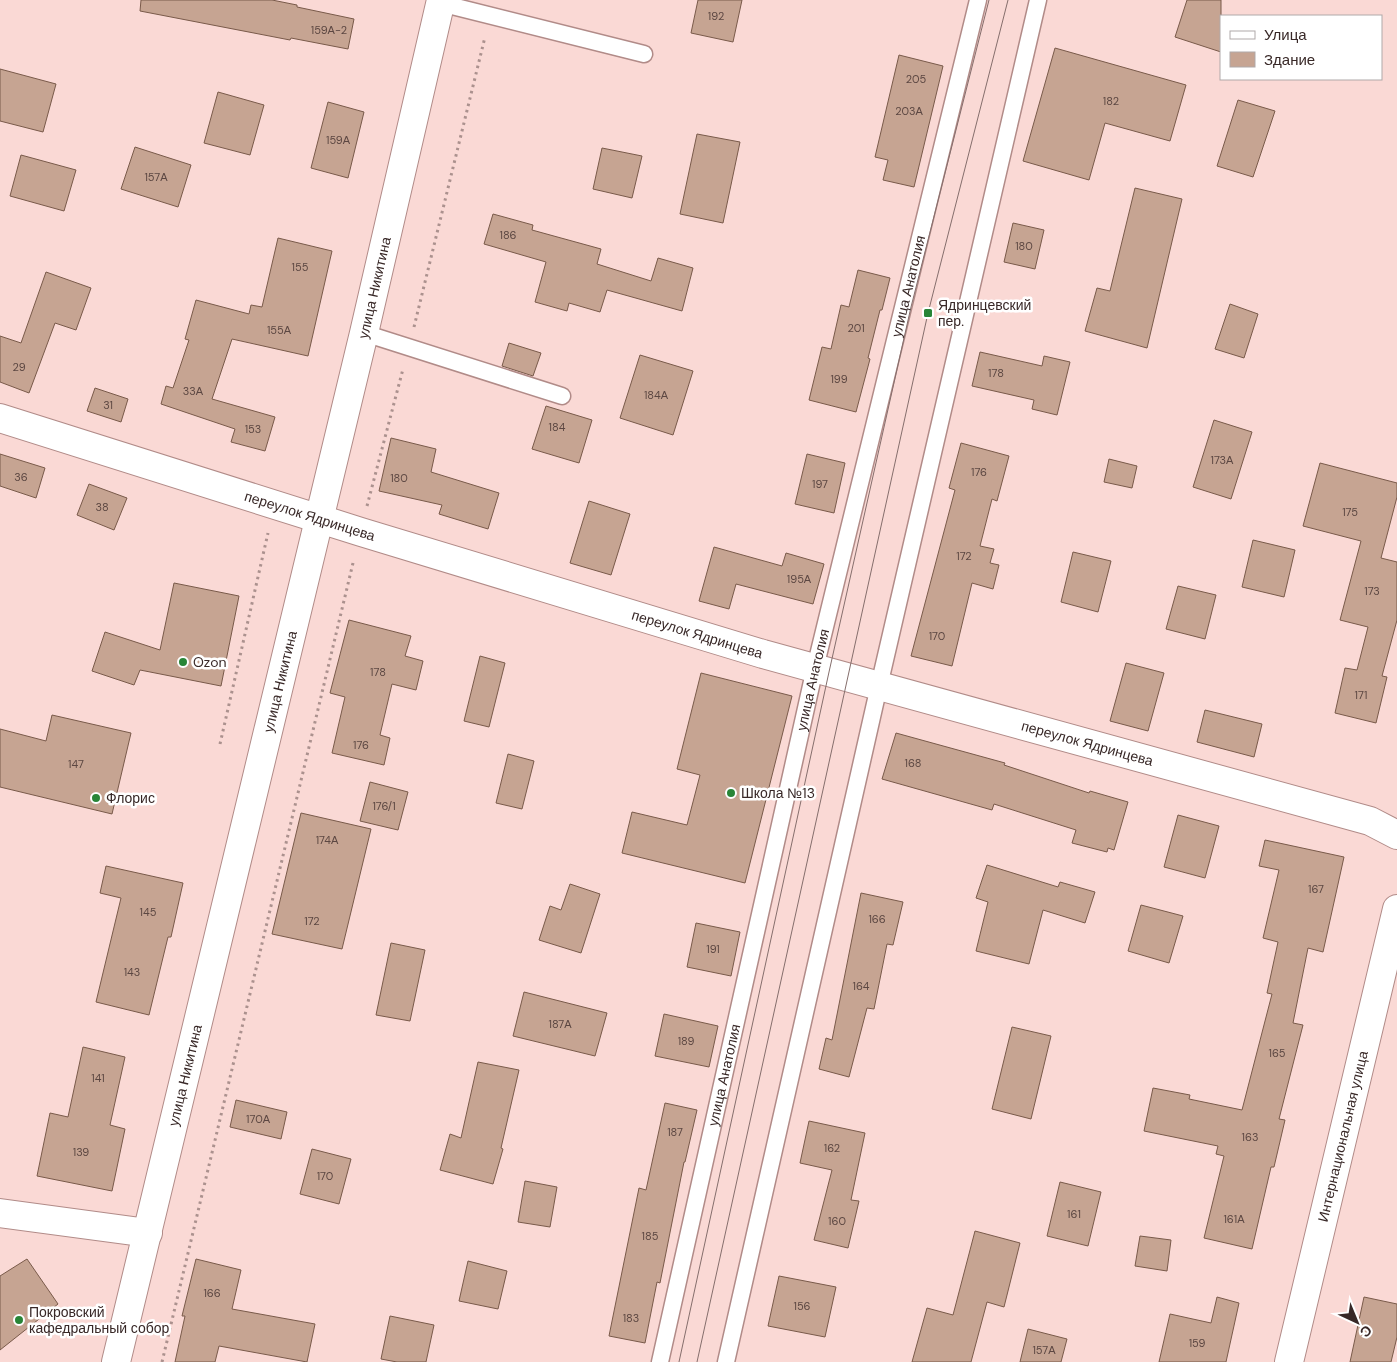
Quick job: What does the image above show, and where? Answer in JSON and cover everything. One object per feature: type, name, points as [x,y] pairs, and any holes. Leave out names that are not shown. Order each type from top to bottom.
[{"type":"street","name":"улица Никитина","points":[[116,1362],[364,333],[441,1]]},
{"type":"street","name":"переулок Ядринцева","points":[[0,418],[734,646],[1370,821],[1397,835]]},
{"type":"street","name":"Интернациональная улица","points":[[1289,1362],[1397,909]]},
{"type":"street","points":[[0,1213],[148,1233]]},
{"type":"lane","name":"улица Анатолия","points":[[660,1362],[815,668],[978,0]]},
{"type":"lane","points":[[726,1362],[878,686],[1038,0]]},
{"type":"lane","points":[[441,1],[491,16],[644,54]]},
{"type":"lane","points":[[364,333],[562,396]]},
{"type":"path","points":[[366,509],[409,347],[491,16]]},
{"type":"path","points":[[220,744],[269,530]]},
{"type":"path","points":[[162,1362],[353,563]]},
{"type":"building","points":[[141,0],[272,0],[354,19],[348,49],[291,38],[290,40],[140,11]]},
{"type":"building","points":[[698,0],[742,0],[733,42],[691,33]]},
{"type":"building","points":[[1187,0],[1221,0],[1220,52],[1175,37]]},
{"type":"building","points":[[1055,48],[1186,85],[1170,141],[1105,123],[1089,180],[1023,161]]},
{"type":"building","points":[[899,55],[943,66],[914,187],[883,180],[888,160],[875,157]]},
{"type":"building","points":[[0,69],[56,84],[43,132],[0,121]]},
{"type":"building","points":[[218,92],[264,105],[250,155],[204,143]]},
{"type":"building","points":[[1238,100],[1275,111],[1253,177],[1217,166]]},
{"type":"building","points":[[328,102],[364,112],[348,178],[311,168]]},
{"type":"building","points":[[697,134],[740,142],[723,223],[680,214]]},
{"type":"building","points":[[135,147],[191,165],[178,207],[121,189]]},
{"type":"building","points":[[602,148],[642,156],[632,198],[593,189]]},
{"type":"building","points":[[21,155],[76,170],[64,211],[10,196]]},
{"type":"building","points":[[1135,188],[1182,199],[1147,348],[1085,331],[1097,288],[1110,291]]},
{"type":"building","points":[[493,214],[533,225],[532,230],[601,249],[597,264],[651,281],[658,258],[693,268],[682,311],[607,290],[600,312],[569,303],[567,311],[535,302],[546,262],[484,244]]},
{"type":"building","points":[[1013,223],[1044,230],[1035,269],[1004,262]]},
{"type":"building","points":[[278,238],[332,251],[308,356],[232,339],[212,399],[275,417],[265,451],[231,442],[235,429],[161,404],[166,386],[173,388],[189,340],[185,339],[196,300],[249,314],[251,305],[262,307]]},
{"type":"building","points":[[858,270],[890,278],[882,310],[880,310],[856,412],[809,400],[822,347],[831,349],[841,305],[849,307]]},
{"type":"building","points":[[46,272],[91,288],[76,330],[55,323],[29,393],[0,382],[0,336],[21,343]]},
{"type":"building","points":[[1230,304],[1258,314],[1244,358],[1215,349]]},
{"type":"building","points":[[509,343],[541,353],[533,376],[502,366]]},
{"type":"building","points":[[980,352],[1042,366],[1044,356],[1070,362],[1057,415],[1032,409],[1034,400],[972,386]]},
{"type":"building","points":[[640,355],[693,371],[673,435],[620,418]]},
{"type":"building","points":[[95,388],[128,399],[121,422],[87,411]]},
{"type":"building","points":[[546,406],[592,420],[579,463],[532,449]]},
{"type":"building","points":[[1214,420],[1252,432],[1231,499],[1193,487]]},
{"type":"building","points":[[391,438],[436,449],[431,472],[499,493],[488,529],[439,514],[442,505],[379,491]]},
{"type":"building","points":[[961,443],[1009,456],[997,501],[992,499],[980,546],[994,549],[990,563],[999,565],[993,589],[972,583],[952,666],[911,656],[955,490],[949,488]]},
{"type":"building","points":[[0,454],[45,468],[36,498],[0,486]]},
{"type":"building","points":[[807,454],[845,463],[834,513],[795,504]]},
{"type":"building","points":[[1109,459],[1137,466],[1132,488],[1104,482]]},
{"type":"building","points":[[1320,463],[1397,483],[1397,497],[1381,558],[1397,562],[1397,620],[1382,676],[1387,677],[1376,723],[1335,713],[1345,668],[1357,670],[1368,627],[1340,620],[1361,541],[1303,526]]},
{"type":"building","points":[[89,484],[127,498],[114,530],[77,515]]},
{"type":"building","points":[[589,501],[630,514],[611,575],[570,563]]},
{"type":"building","points":[[1253,540],[1295,550],[1284,597],[1242,587]]},
{"type":"building","points":[[714,547],[782,566],[786,553],[824,564],[813,604],[736,584],[729,609],[699,601]]},
{"type":"building","points":[[1073,552],[1111,561],[1098,612],[1061,602]]},
{"type":"building","points":[[174,583],[239,596],[221,686],[140,670],[134,685],[92,671],[105,632],[160,650]]},
{"type":"building","points":[[1178,586],[1216,595],[1205,639],[1166,629]]},
{"type":"building","points":[[349,620],[411,636],[405,656],[423,661],[416,690],[392,684],[380,735],[390,738],[384,765],[332,753],[345,697],[330,693]]},
{"type":"building","points":[[480,656],[505,663],[489,727],[464,721]]},
{"type":"building","points":[[1126,663],[1164,673],[1148,731],[1110,721]]},
{"type":"building","name":"Школа №13","points":[[701,673],[792,696],[745,883],[622,853],[632,812],[687,825],[700,775],[677,769]]},
{"type":"building","points":[[1205,710],[1262,724],[1254,757],[1197,742]]},
{"type":"building","points":[[52,715],[131,733],[112,814],[0,787],[0,729],[46,741]]},
{"type":"building","points":[[896,733],[1005,763],[1004,765],[1089,793],[1090,791],[1128,802],[1114,850],[1108,848],[1107,852],[1072,843],[1076,830],[994,804],[992,810],[882,779]]},
{"type":"building","points":[[508,754],[534,761],[522,809],[496,803]]},
{"type":"building","points":[[370,782],[408,792],[398,830],[360,821]]},
{"type":"building","points":[[301,813],[371,829],[342,949],[272,934]]},
{"type":"building","points":[[1178,815],[1219,826],[1205,878],[1164,867]]},
{"type":"building","points":[[1265,840],[1344,857],[1323,952],[1308,948],[1293,1023],[1303,1025],[1279,1119],[1285,1120],[1274,1167],[1271,1167],[1252,1249],[1204,1238],[1224,1156],[1216,1154],[1218,1146],[1144,1131],[1153,1088],[1190,1095],[1189,1099],[1242,1110],[1272,994],[1267,993],[1278,942],[1263,938],[1279,870],[1259,866]]},
{"type":"building","points":[[987,865],[1058,887],[1060,882],[1095,892],[1085,923],[1043,910],[1029,964],[976,951],[988,902],[976,898]]},
{"type":"building","points":[[106,866],[183,883],[171,937],[168,937],[149,1015],[96,1002],[121,898],[100,893]]},
{"type":"building","points":[[570,884],[600,894],[581,953],[539,940],[550,906],[561,910]]},
{"type":"building","points":[[861,893],[903,902],[893,945],[887,944],[874,1009],[867,1008],[849,1077],[819,1069],[826,1038],[832,1040]]},
{"type":"building","points":[[1141,905],[1183,916],[1169,963],[1128,951]]},
{"type":"building","points":[[696,923],[740,932],[731,976],[687,967]]},
{"type":"building","points":[[391,943],[425,950],[410,1021],[376,1015]]},
{"type":"building","points":[[524,992],[607,1013],[595,1056],[513,1036]]},
{"type":"building","points":[[664,1014],[718,1026],[709,1067],[655,1056]]},
{"type":"building","points":[[1012,1027],[1051,1036],[1031,1119],[992,1109]]},
{"type":"building","points":[[83,1047],[125,1057],[110,1125],[125,1129],[112,1191],[37,1176],[50,1113],[68,1117]]},
{"type":"building","points":[[478,1062],[519,1070],[501,1148],[503,1149],[493,1184],[440,1170],[450,1134],[461,1138]]},
{"type":"building","points":[[236,1100],[287,1112],[281,1139],[230,1127]]},
{"type":"building","points":[[665,1103],[697,1110],[684,1162],[660,1283],[657,1282],[645,1343],[609,1336],[639,1188],[646,1190]]},
{"type":"building","points":[[809,1121],[865,1133],[851,1200],[859,1201],[848,1248],[814,1240],[832,1170],[800,1163]]},
{"type":"building","points":[[312,1149],[351,1159],[339,1204],[300,1194]]},
{"type":"building","points":[[525,1181],[557,1187],[550,1227],[518,1222]]},
{"type":"building","points":[[1060,1182],[1101,1192],[1088,1246],[1047,1236]]},
{"type":"building","points":[[975,1231],[1020,1243],[1004,1307],[987,1302],[971,1362],[912,1362],[927,1308],[953,1315]]},
{"type":"building","points":[[1140,1236],[1171,1240],[1167,1271],[1135,1266]]},
{"type":"building","name":"Покровский кафедральный собор","points":[[27,1259],[58,1304],[0,1350],[0,1276]]},
{"type":"building","points":[[196,1259],[241,1270],[232,1309],[315,1324],[307,1362],[219,1346],[215,1362],[175,1362],[185,1316],[182,1316]]},
{"type":"building","points":[[468,1261],[507,1271],[498,1309],[459,1301]]},
{"type":"building","points":[[779,1276],[836,1287],[825,1337],[768,1326]]},
{"type":"building","points":[[1217,1297],[1239,1303],[1226,1362],[1159,1362],[1170,1314],[1211,1323]]},
{"type":"building","points":[[1364,1297],[1397,1304],[1397,1337],[1391,1362],[1350,1362]]},
{"type":"building","points":[[390,1316],[434,1325],[426,1362],[397,1362],[381,1359]]},
{"type":"building","points":[[1028,1329],[1067,1339],[1061,1362],[1020,1362]]},
{"type":"tram line","points":[[679,1362],[829,672],[911,307],[989,0]]},
{"type":"tram line","points":[[697,1362],[928,313],[1008,0]]},
{"type":"place","name":"Ядринцевский пер.","points":[[928,313]]},
{"type":"place","name":"Ozon","points":[[183,662]]},
{"type":"place","name":"Школа №13","points":[[731,793]]},
{"type":"place","name":"Флорис","points":[[96,798]]},
{"type":"place","name":"Покровский кафедральный собор","points":[[19,1320]]}]
